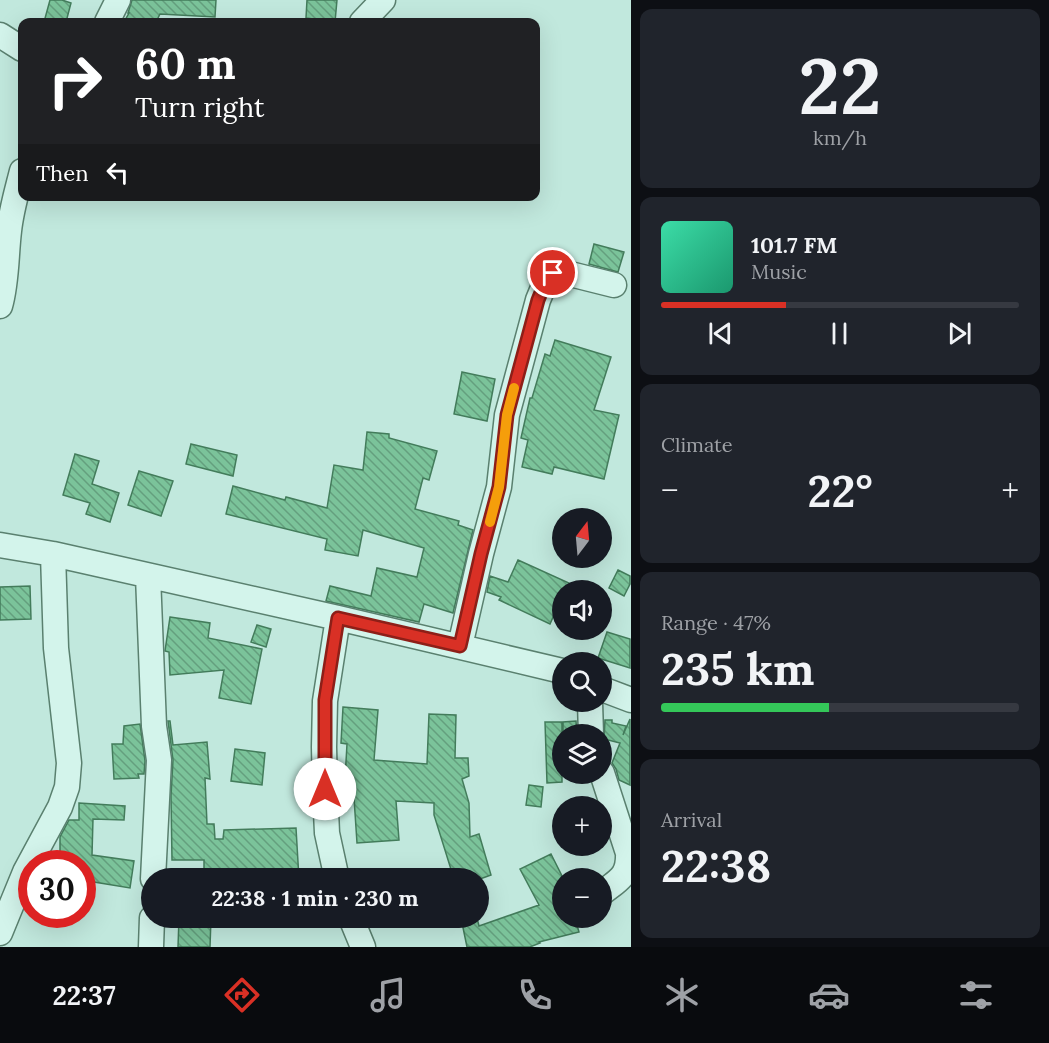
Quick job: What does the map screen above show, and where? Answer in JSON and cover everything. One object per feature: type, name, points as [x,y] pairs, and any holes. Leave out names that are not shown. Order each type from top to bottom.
[{"type":"street","points":[[109,18],[118,0]]},
{"type":"street","points":[[366,18],[383,0]]},
{"type":"street","points":[[0,35],[18,47]]},
{"type":"street","points":[[0,306],[5,283],[9,230],[18,185]]},
{"type":"street","points":[[460,646],[499,487],[507,415],[538,300],[545,283],[553,273],[570,274],[614,285]]},
{"type":"street","points":[[0,546],[53,554],[552,669]]},
{"type":"street","points":[[0,933],[25,873],[60,807],[66,787],[69,763],[56,648],[53,554]]},
{"type":"street","points":[[147,576],[154,726],[159,760],[154,868]]},
{"type":"street","points":[[335,868],[327,833],[324,747],[325,700],[338,618]]},
{"type":"street","points":[[612,693],[630,700]]},
{"type":"street","points":[[606,784],[628,853],[628,865],[623,876],[612,885]]},
{"type":"street","points":[[151,947],[152,928]]},
{"type":"street","points":[[355,928],[363,947]]},
{"type":"building","points":[[50,0],[71,3],[67,18],[45,18]]},
{"type":"building","points":[[132,0],[216,0],[215,17],[160,14],[158,18],[126,18]]},
{"type":"building","points":[[307,0],[337,0],[335,18],[306,18]]},
{"type":"building","points":[[594,244],[624,252],[618,272],[589,264]]},
{"type":"building","points":[[555,340],[611,357],[594,410],[619,415],[604,479],[554,467],[552,474],[522,467],[528,440],[521,438],[530,398],[532,398],[545,354],[550,356]]},
{"type":"building","points":[[462,372],[495,379],[487,421],[454,414]]},
{"type":"building","points":[[367,432],[389,434],[389,438],[437,451],[429,480],[423,478],[415,509],[459,521],[458,525],[473,530],[453,613],[424,604],[419,622],[326,601],[330,586],[371,596],[377,568],[417,577],[424,548],[363,530],[358,556],[325,550],[327,539],[226,514],[233,486],[327,508],[334,465],[363,470]]},
{"type":"building","points":[[191,444],[237,455],[233,476],[186,464]]},
{"type":"building","points":[[75,454],[99,461],[92,484],[119,493],[110,522],[86,514],[90,503],[63,495]]},
{"type":"building","points":[[139,471],[173,481],[161,516],[128,505]]},
{"type":"building","points":[[518,560],[562,580],[552,580],[550,624],[499,600],[501,597],[487,592],[490,576],[508,582]]},
{"type":"building","points":[[618,570],[630,576],[630,584],[624,596],[612,590],[612,582]]},
{"type":"building","points":[[30,586],[31,619],[0,620],[0,587]]},
{"type":"building","points":[[170,617],[210,623],[208,638],[262,649],[251,704],[219,698],[224,670],[170,675],[169,652],[165,651]]},
{"type":"building","points":[[257,625],[271,629],[266,647],[251,642]]},
{"type":"building","points":[[612,634],[630,639],[630,668],[612,662],[612,652],[600,652],[604,640],[612,640]]},
{"type":"building","points":[[343,707],[378,710],[374,760],[427,764],[429,714],[456,715],[455,758],[468,758],[469,776],[462,779],[469,803],[470,837],[479,834],[489,868],[451,868],[434,815],[434,803],[396,801],[399,840],[357,843],[354,798],[344,797],[347,744],[341,743]]},
{"type":"building","points":[[630,719],[630,785],[619,780],[612,763],[620,743],[612,741],[612,724],[605,724],[605,720],[612,720],[612,723],[626,726],[623,735]]},
{"type":"building","points":[[168,721],[170,721],[173,745],[207,742],[210,779],[205,778],[207,824],[214,824],[215,839],[223,839],[224,830],[296,828],[298,868],[204,868],[204,860],[172,860],[173,760]]},
{"type":"building","points":[[576,721],[576,724],[563,724],[563,722]]},
{"type":"building","points":[[545,722],[562,722],[562,724],[552,724],[552,783],[547,783]]},
{"type":"building","points":[[140,724],[145,761],[144,774],[138,774],[139,778],[114,779],[112,744],[123,744],[124,726]]},
{"type":"building","points":[[235,749],[265,753],[262,785],[231,781]]},
{"type":"building","points":[[529,785],[543,787],[541,807],[526,805]]},
{"type":"building","points":[[79,803],[125,806],[124,820],[93,819],[92,850],[60,850],[60,837],[69,820],[79,820]]},
{"type":"building","points":[[551,854],[558,868],[552,868],[552,928],[578,928],[579,932],[539,942],[530,947],[467,947],[463,928],[489,928],[489,922],[539,905],[520,869]]},
{"type":"building","points":[[96,856],[134,861],[130,888],[96,882]]},
{"type":"building","points":[[179,928],[211,928],[210,947],[178,947]]},
{"type":"slow traffic","points":[[490,522],[499,487],[507,415],[514,388]]},
{"type":"route","points":[[325,789],[325,700],[338,618],[460,646],[499,487],[507,415],[538,300],[545,283],[553,273]]}]
